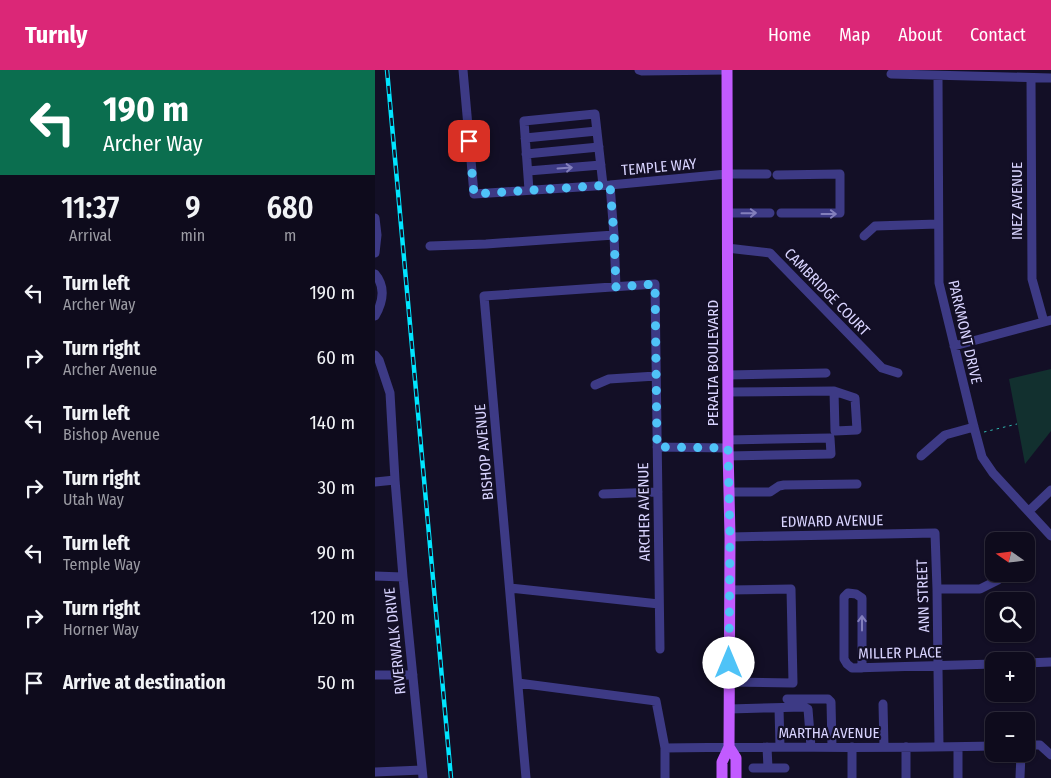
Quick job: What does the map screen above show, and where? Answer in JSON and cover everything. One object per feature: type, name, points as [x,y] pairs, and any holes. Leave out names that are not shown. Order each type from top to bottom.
[{"type":"main road","name":"PERALTA BOULEVARD","points":[[722,778],[722,762],[729,747],[730,537],[727,70]]},
{"type":"main road","name":"PERALTA BOULEVARD","points":[[729,747],[736,758],[736,778]]},
{"type":"street","name":"TEMPLE WAY","points":[[463,70],[474,194],[727,174],[767,174]]},
{"type":"street","points":[[639,70],[727,70]]},
{"type":"street","points":[[891,74],[1051,78]]},
{"type":"street","name":"PARKMONT DRIVE","points":[[938,76],[939,283],[954,346],[982,457],[993,472],[1051,536]]},
{"type":"street","name":"INEZ AVENUE","points":[[1031,78],[1031,266],[1032,279],[1047,321]]},
{"type":"street","points":[[529,190],[524,121],[595,114],[601,165],[614,235],[616,287]]},
{"type":"street","points":[[525,138],[597,131]]},
{"type":"street","points":[[526,154],[599,147]]},
{"type":"street","points":[[528,171],[601,165]]},
{"type":"street","points":[[777,174],[840,174],[840,214],[781,213]]},
{"type":"street","points":[[727,213],[770,213]]},
{"type":"street","points":[[375,218],[377,236],[375,253]]},
{"type":"street","points":[[864,236],[875,226],[938,224]]},
{"type":"street","points":[[430,246],[614,235]]},
{"type":"street","name":"CAMBRIDGE COURT","points":[[727,248],[769,253],[882,368],[899,373]]},
{"type":"street","points":[[375,274],[379,279],[383,295],[375,316]]},
{"type":"street","name":"BISHOP AVENUE","points":[[526,778],[484,296],[655,284]]},
{"type":"street","name":"ARCHER AVENUE","points":[[655,284],[660,649]]},
{"type":"street","points":[[954,346],[1047,321]]},
{"type":"street","name":"RIVERWALK DRIVE","points":[[375,355],[379,360],[390,393],[403,577],[423,774]]},
{"type":"street","points":[[728,375],[826,373]]},
{"type":"street","points":[[595,386],[609,379],[656,376]]},
{"type":"street","points":[[728,392],[834,390],[855,398],[857,430],[835,431],[834,390]]},
{"type":"street","points":[[921,456],[945,436],[975,431]]},
{"type":"street","points":[[657,447],[728,448],[831,454],[830,438],[728,448]]},
{"type":"street","points":[[375,482],[395,480]]},
{"type":"street","points":[[729,492],[770,492],[784,485],[857,484]]},
{"type":"street","points":[[1029,511],[1051,490]]},
{"type":"street","points":[[603,494],[658,492]]},
{"type":"street","name":"EDWARD AVENUE","points":[[730,537],[935,533]]},
{"type":"street","name":"ANN STREET","points":[[935,533],[939,747]]},
{"type":"street","points":[[375,576],[403,577]]},
{"type":"street","points":[[937,589],[980,589],[994,582]]},
{"type":"street","points":[[510,588],[659,604]]},
{"type":"street","points":[[729,682],[793,683],[791,589],[730,590]]},
{"type":"street","name":"MILLER PLACE","points":[[862,668],[862,598],[852,593],[844,597],[844,659],[852,668],[862,668],[938,666],[985,664]]},
{"type":"street","points":[[1035,663],[1051,662]]},
{"type":"street","points":[[375,675],[413,675]]},
{"type":"street","points":[[518,683],[656,701],[665,748],[665,778]]},
{"type":"street","points":[[787,698],[828,698],[831,702],[832,747]]},
{"type":"street","points":[[883,704],[884,747]]},
{"type":"street","points":[[729,709],[804,707],[808,709],[811,747]]},
{"type":"street","points":[[779,708],[781,747]]},
{"type":"street","points":[[1035,745],[1040,745],[1051,755]]},
{"type":"street","name":"MARTHA AVENUE","points":[[665,748],[985,746]]},
{"type":"street","points":[[767,747],[768,768]]},
{"type":"street","points":[[852,747],[852,778]]},
{"type":"street","points":[[906,778],[907,747]]},
{"type":"street","points":[[958,778],[959,747]]},
{"type":"street","points":[[1020,776],[1021,762]]},
{"type":"street","points":[[753,768],[785,768]]},
{"type":"street","points":[[375,772],[423,774]]},
{"type":"path","points":[[975,431],[1017,424]]},
{"type":"green space","points":[[1051,369],[1051,431],[1025,464],[1009,379]]},
{"type":"railway","points":[[387,70],[451,778]]},
{"type":"route","points":[[469,141],[474,194],[610,185],[616,287],[655,284],[657,447],[728,448],[730,537],[729,663]]}]
